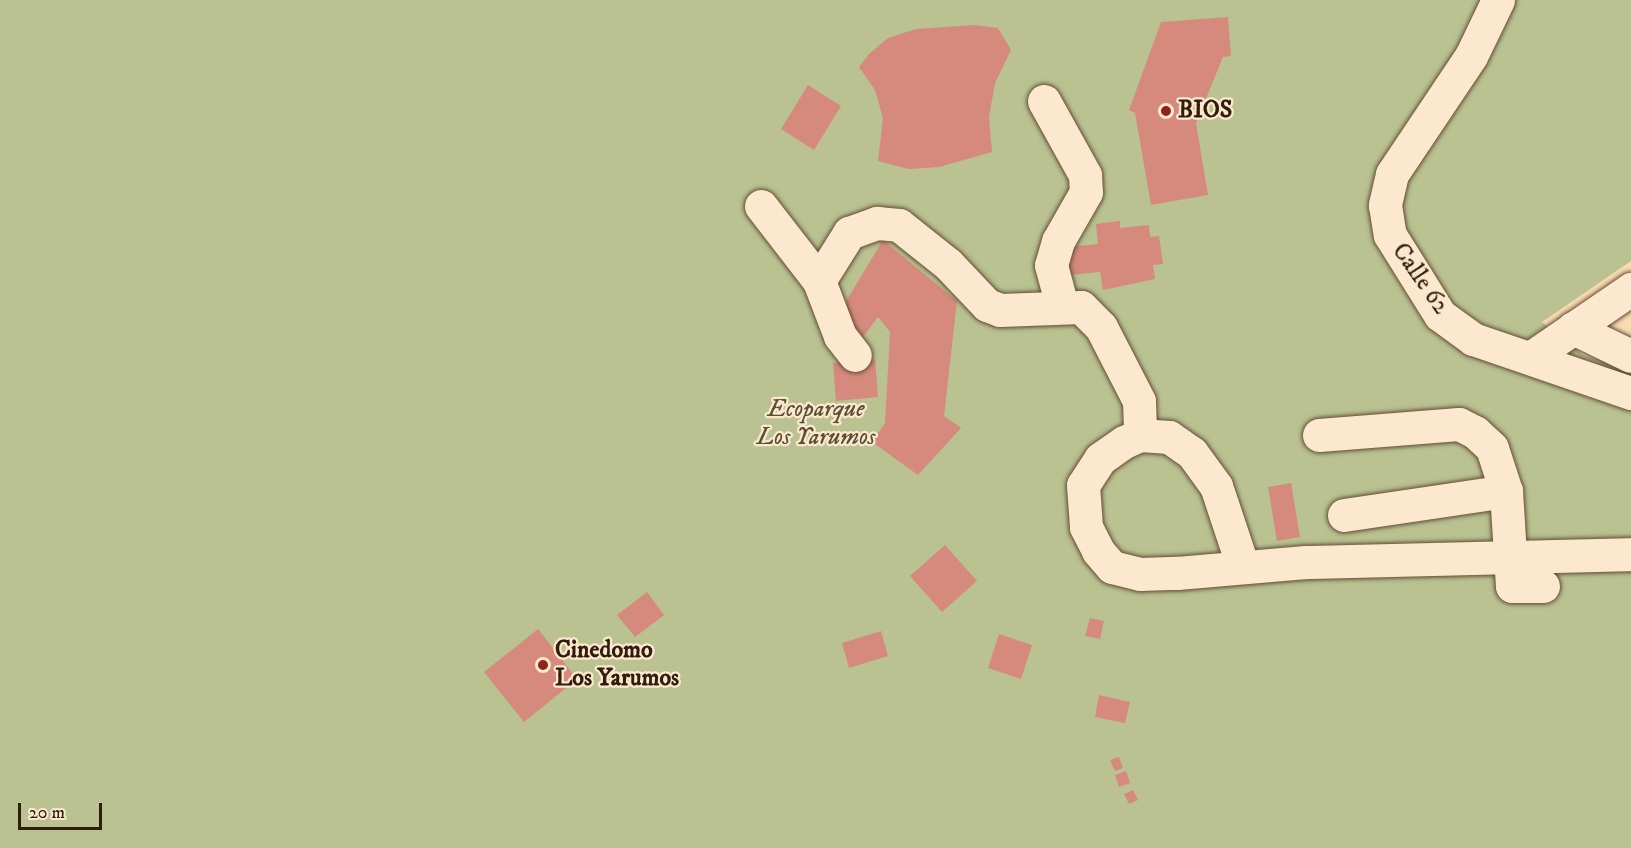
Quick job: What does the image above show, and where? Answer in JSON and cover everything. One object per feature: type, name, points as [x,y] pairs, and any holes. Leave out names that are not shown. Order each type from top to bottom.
[{"type":"street","name":"Calle 62","points":[[1497,0],[1471,56],[1392,174],[1385,205],[1390,235],[1440,315],[1473,339],[1533,356],[1631,393]]},
{"type":"street","points":[[1044,101],[1085,175],[1086,192],[1058,241],[1051,265],[1062,306]]},
{"type":"street","points":[[761,206],[819,281],[840,336],[855,355]]},
{"type":"street","points":[[819,281],[849,233],[877,223],[899,225],[948,264],[987,305],[1000,310],[1081,307],[1101,327],[1139,400],[1140,435]]},
{"type":"street","points":[[1533,356],[1631,289]]},
{"type":"street","points":[[1573,328],[1631,356]]},
{"type":"street","points":[[1319,435],[1459,424],[1492,448],[1506,491],[1514,556],[1512,586],[1543,586]]},
{"type":"street","points":[[1243,567],[1216,486],[1192,453],[1169,437],[1140,435],[1100,459],[1083,485],[1086,527],[1098,551],[1112,567],[1140,574],[1243,567],[1514,556],[1631,554]]},
{"type":"street","points":[[1344,515],[1506,491]]},
{"type":"green space","name":"Ecoparque Los Yarumos","points":[[0,0],[1631,0],[1631,261],[1542,322],[1583,355],[1631,370],[1631,848],[0,848]]},
{"type":"building","name":"BIOS","points":[[1228,17],[1231,56],[1223,57],[1196,123],[1208,195],[1151,205],[1135,113],[1129,110],[1161,22]]},
{"type":"building","points":[[974,25],[998,28],[1011,50],[995,83],[989,117],[992,152],[939,167],[909,169],[878,161],[883,118],[875,90],[859,67],[869,54],[888,38],[916,29]]},
{"type":"building","points":[[808,85],[841,106],[814,150],[781,129]]},
{"type":"building","points":[[1120,221],[1120,228],[1149,225],[1150,237],[1159,236],[1163,264],[1153,265],[1155,279],[1103,290],[1100,272],[1070,275],[1067,247],[1098,244],[1096,224]]},
{"type":"building","points":[[883,240],[957,301],[944,416],[961,428],[918,475],[872,442],[885,423],[890,332],[878,317],[863,337],[839,313]]},
{"type":"building","points":[[875,359],[878,397],[836,401],[833,363]]},
{"type":"building","points":[[1291,483],[1300,537],[1277,541],[1268,487]]},
{"type":"building","points":[[945,545],[977,581],[942,612],[910,576]]},
{"type":"building","points":[[647,592],[664,615],[635,637],[617,615]]},
{"type":"building","points":[[1090,618],[1104,621],[1100,639],[1085,636]]},
{"type":"building","points":[[538,629],[577,679],[524,722],[484,672]]},
{"type":"building","points":[[881,631],[888,656],[849,668],[842,643]]},
{"type":"building","points":[[999,634],[1032,645],[1021,679],[988,668]]},
{"type":"building","points":[[1099,695],[1130,702],[1125,723],[1095,717]]},
{"type":"building","points":[[1119,757],[1123,768],[1115,771],[1110,760]]},
{"type":"building","points":[[1126,771],[1130,783],[1119,787],[1115,775]]},
{"type":"building","points":[[1133,790],[1138,800],[1129,804],[1124,794]]},
{"type":"place","name":"BIOS","points":[[1166,111]]},
{"type":"place","name":"Cinedomo Los Yarumos","points":[[543,665]]}]
